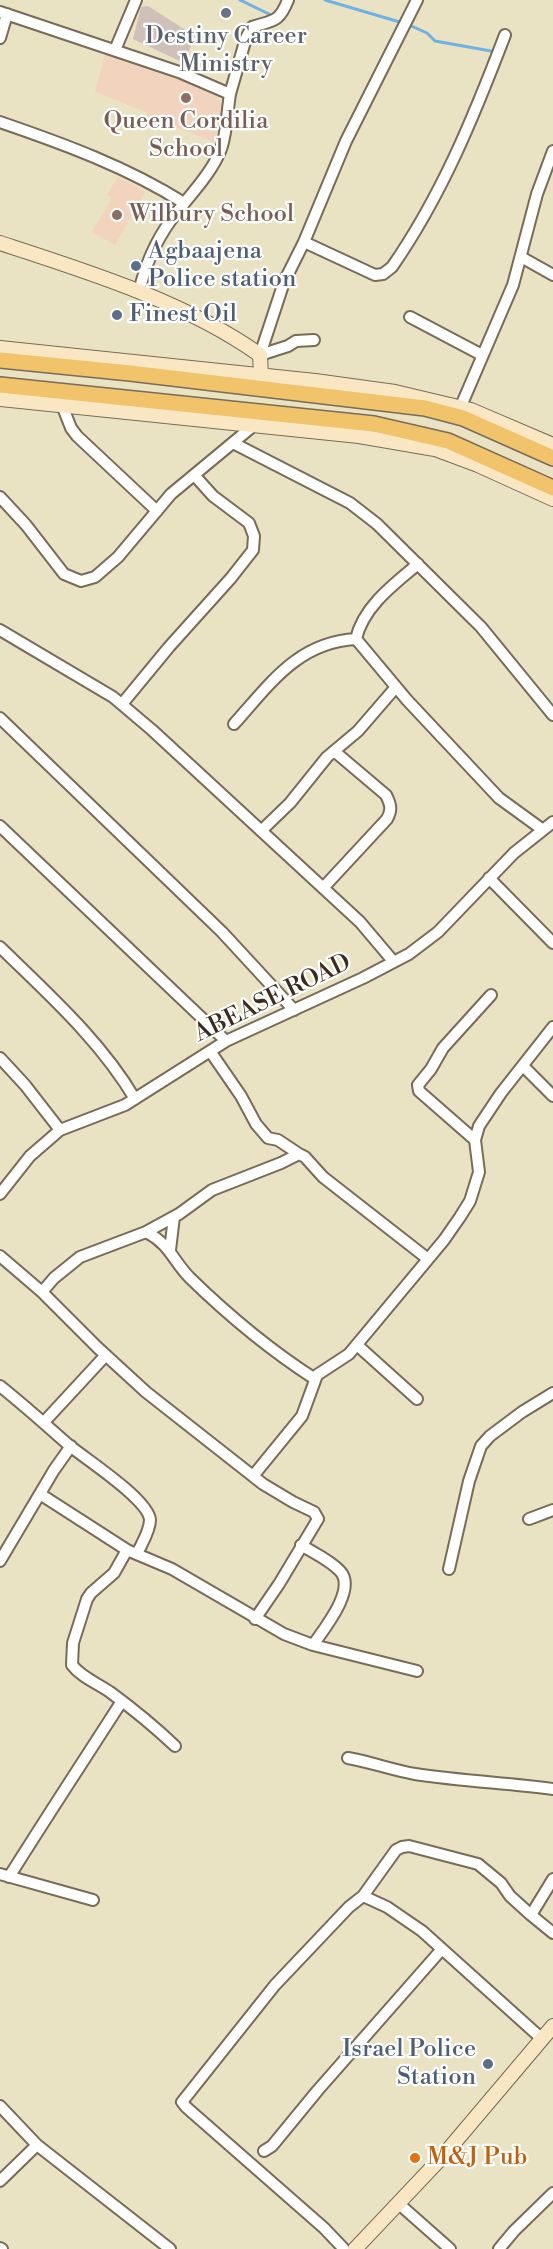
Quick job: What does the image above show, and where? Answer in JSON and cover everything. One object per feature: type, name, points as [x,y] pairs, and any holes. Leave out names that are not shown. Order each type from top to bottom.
[{"type":"main road","points":[[0,360],[426,408],[530,441],[553,458]]},
{"type":"main road","points":[[127,397],[131,385],[130,373]]},
{"type":"main road","points":[[0,385],[127,397],[215,414],[374,424],[448,441],[553,488]]},
{"type":"street","points":[[115,50],[136,0]]},
{"type":"street","points":[[139,292],[144,270],[157,242],[202,179],[220,149],[230,94],[246,38],[252,27],[274,22],[282,15],[288,0]]},
{"type":"street","points":[[261,376],[260,355],[284,282],[304,242],[346,141],[417,0]]},
{"type":"street","points":[[0,38],[3,13],[195,78],[230,94]]},
{"type":"street","points":[[304,242],[375,275],[383,274],[392,267],[445,180],[469,127],[505,35]]},
{"type":"street","points":[[0,122],[85,153],[133,174],[184,203]]},
{"type":"street","points":[[461,406],[513,285],[537,194],[553,150]]},
{"type":"street","points":[[0,243],[94,273],[139,292],[222,330],[260,355]]},
{"type":"street","points":[[521,257],[553,275]]},
{"type":"street","points":[[410,317],[482,355]]},
{"type":"street","points":[[260,355],[288,346],[296,340],[314,340]]},
{"type":"street","points":[[0,348],[395,392],[461,406],[530,441],[553,445]]},
{"type":"street","points":[[0,399],[215,414],[253,426],[359,436],[435,449],[478,465],[553,499]]},
{"type":"street","points":[[62,405],[71,428],[85,444],[158,511]]},
{"type":"street","points":[[0,497],[22,520],[64,574],[71,579],[81,581],[95,577],[118,556],[171,494],[253,426]]},
{"type":"street","points":[[233,443],[350,503],[377,524],[481,627],[553,715]]},
{"type":"street","points":[[122,705],[253,550],[254,536],[249,524],[213,496],[195,476]]},
{"type":"street","points":[[356,639],[364,620],[379,599],[418,564]]},
{"type":"street","points":[[0,630],[84,679],[122,705],[262,830],[360,922],[393,961]]},
{"type":"street","points":[[356,639],[396,687],[499,798],[543,830]]},
{"type":"street","points":[[234,724],[295,660],[327,643],[356,639]]},
{"type":"street","points":[[262,830],[290,803],[315,769],[366,722],[396,687]]},
{"type":"street","points":[[0,718],[222,932],[294,1010]]},
{"type":"street","points":[[323,888],[387,819],[391,805],[386,795],[334,751]]},
{"type":"street","name":"ABEASE ROAD","points":[[1,1189],[30,1156],[60,1130],[135,1099],[226,1041],[363,978],[409,954],[438,932],[489,878],[553,822]]},
{"type":"street","points":[[0,826],[226,1041]]},
{"type":"street","points":[[489,878],[553,943]]},
{"type":"street","points":[[0,947],[75,1020],[119,1072],[135,1099]]},
{"type":"street","points":[[475,1140],[419,1091],[418,1085],[431,1069],[443,1048],[491,995]]},
{"type":"street","points":[[253,1476],[302,1416],[315,1379],[326,1368],[349,1354],[460,1217],[472,1197],[479,1172],[475,1140],[479,1126],[490,1107],[553,1028]]},
{"type":"street","points":[[210,1051],[242,1096],[256,1124],[268,1138],[278,1140],[305,1157],[323,1176],[428,1258]]},
{"type":"street","points":[[0,1058],[25,1085],[60,1130]]},
{"type":"street","points":[[523,1066],[553,1096]]},
{"type":"street","points":[[42,1292],[54,1278],[80,1257],[147,1232],[174,1217],[212,1190],[299,1154]]},
{"type":"street","points":[[170,1250],[174,1217]]},
{"type":"street","points":[[147,1232],[164,1243],[190,1277],[273,1351],[315,1379]]},
{"type":"street","points":[[0,1256],[42,1292],[146,1392],[253,1476],[293,1502],[314,1512],[318,1519],[255,1619]]},
{"type":"street","points":[[357,1345],[417,1400]]},
{"type":"street","points":[[44,1422],[106,1355]]},
{"type":"street","points":[[0,1386],[108,1474],[141,1503],[147,1512],[150,1521],[132,1552],[87,1599],[76,1632],[71,1655],[72,1665],[76,1671],[147,1720],[175,1746]]},
{"type":"street","points":[[449,1569],[469,1481],[481,1446],[490,1436],[522,1412],[553,1393]]},
{"type":"street","points":[[0,1561],[71,1446]]},
{"type":"street","points":[[40,1494],[132,1552],[172,1569],[284,1634],[313,1645],[417,1671]]},
{"type":"street","points":[[529,1519],[553,1510]]},
{"type":"street","points":[[301,1545],[340,1571],[345,1579],[346,1588],[342,1597],[313,1645]]},
{"type":"street","points":[[93,1900],[5,1876],[70,1783],[89,1748],[122,1701]]},
{"type":"street","points":[[348,1758],[416,1774],[553,1789]]},
{"type":"street","points":[[344,2249],[324,2228],[216,2135],[183,2102],[275,1985],[349,1907],[363,1896],[396,1850],[402,1847],[409,1846],[478,1864],[496,1878],[510,1896],[553,1933]]},
{"type":"street","points":[[531,1915],[553,1879]]},
{"type":"street","points":[[363,1896],[397,1913],[422,1931],[541,2038]]},
{"type":"street","points":[[264,2151],[272,2146],[442,1949]]},
{"type":"street","points":[[355,2249],[443,2156],[553,2026]]},
{"type":"street","points":[[0,2106],[38,2145],[170,2249]]},
{"type":"street","points":[[0,2181],[38,2145]]},
{"type":"street","points":[[499,2249],[553,2193]]},
{"type":"street","points":[[398,2202],[450,2249]]},
{"type":"shaded area","points":[[148,6],[195,36],[184,63],[133,39],[141,7]]},
{"type":"shaded area","points":[[106,50],[164,71],[161,80],[165,71],[214,90],[222,106],[214,142],[147,116],[148,113],[95,92]]},
{"type":"shaded area","name":"Wilbury School","points":[[118,177],[145,192],[115,245],[92,232],[112,198],[107,194]]},
{"type":"waterway","points":[[240,0],[273,16]]},
{"type":"waterway","points":[[325,0],[403,23]]},
{"type":"waterway","points":[[409,25],[427,33],[435,41],[491,51]]},
{"type":"place","name":"Destiny Career Ministry","points":[[226,13]]},
{"type":"place","name":"Queen Cordilia School","points":[[186,98]]},
{"type":"place","name":"Wilbury School","points":[[117,215]]},
{"type":"place","name":"Agbaajena Police station","points":[[136,266]]},
{"type":"place","name":"Finest Oil","points":[[117,315]]},
{"type":"place","name":"Israel Police Station","points":[[488,2064]]},
{"type":"place","name":"M&J Pub","points":[[415,2158]]}]
